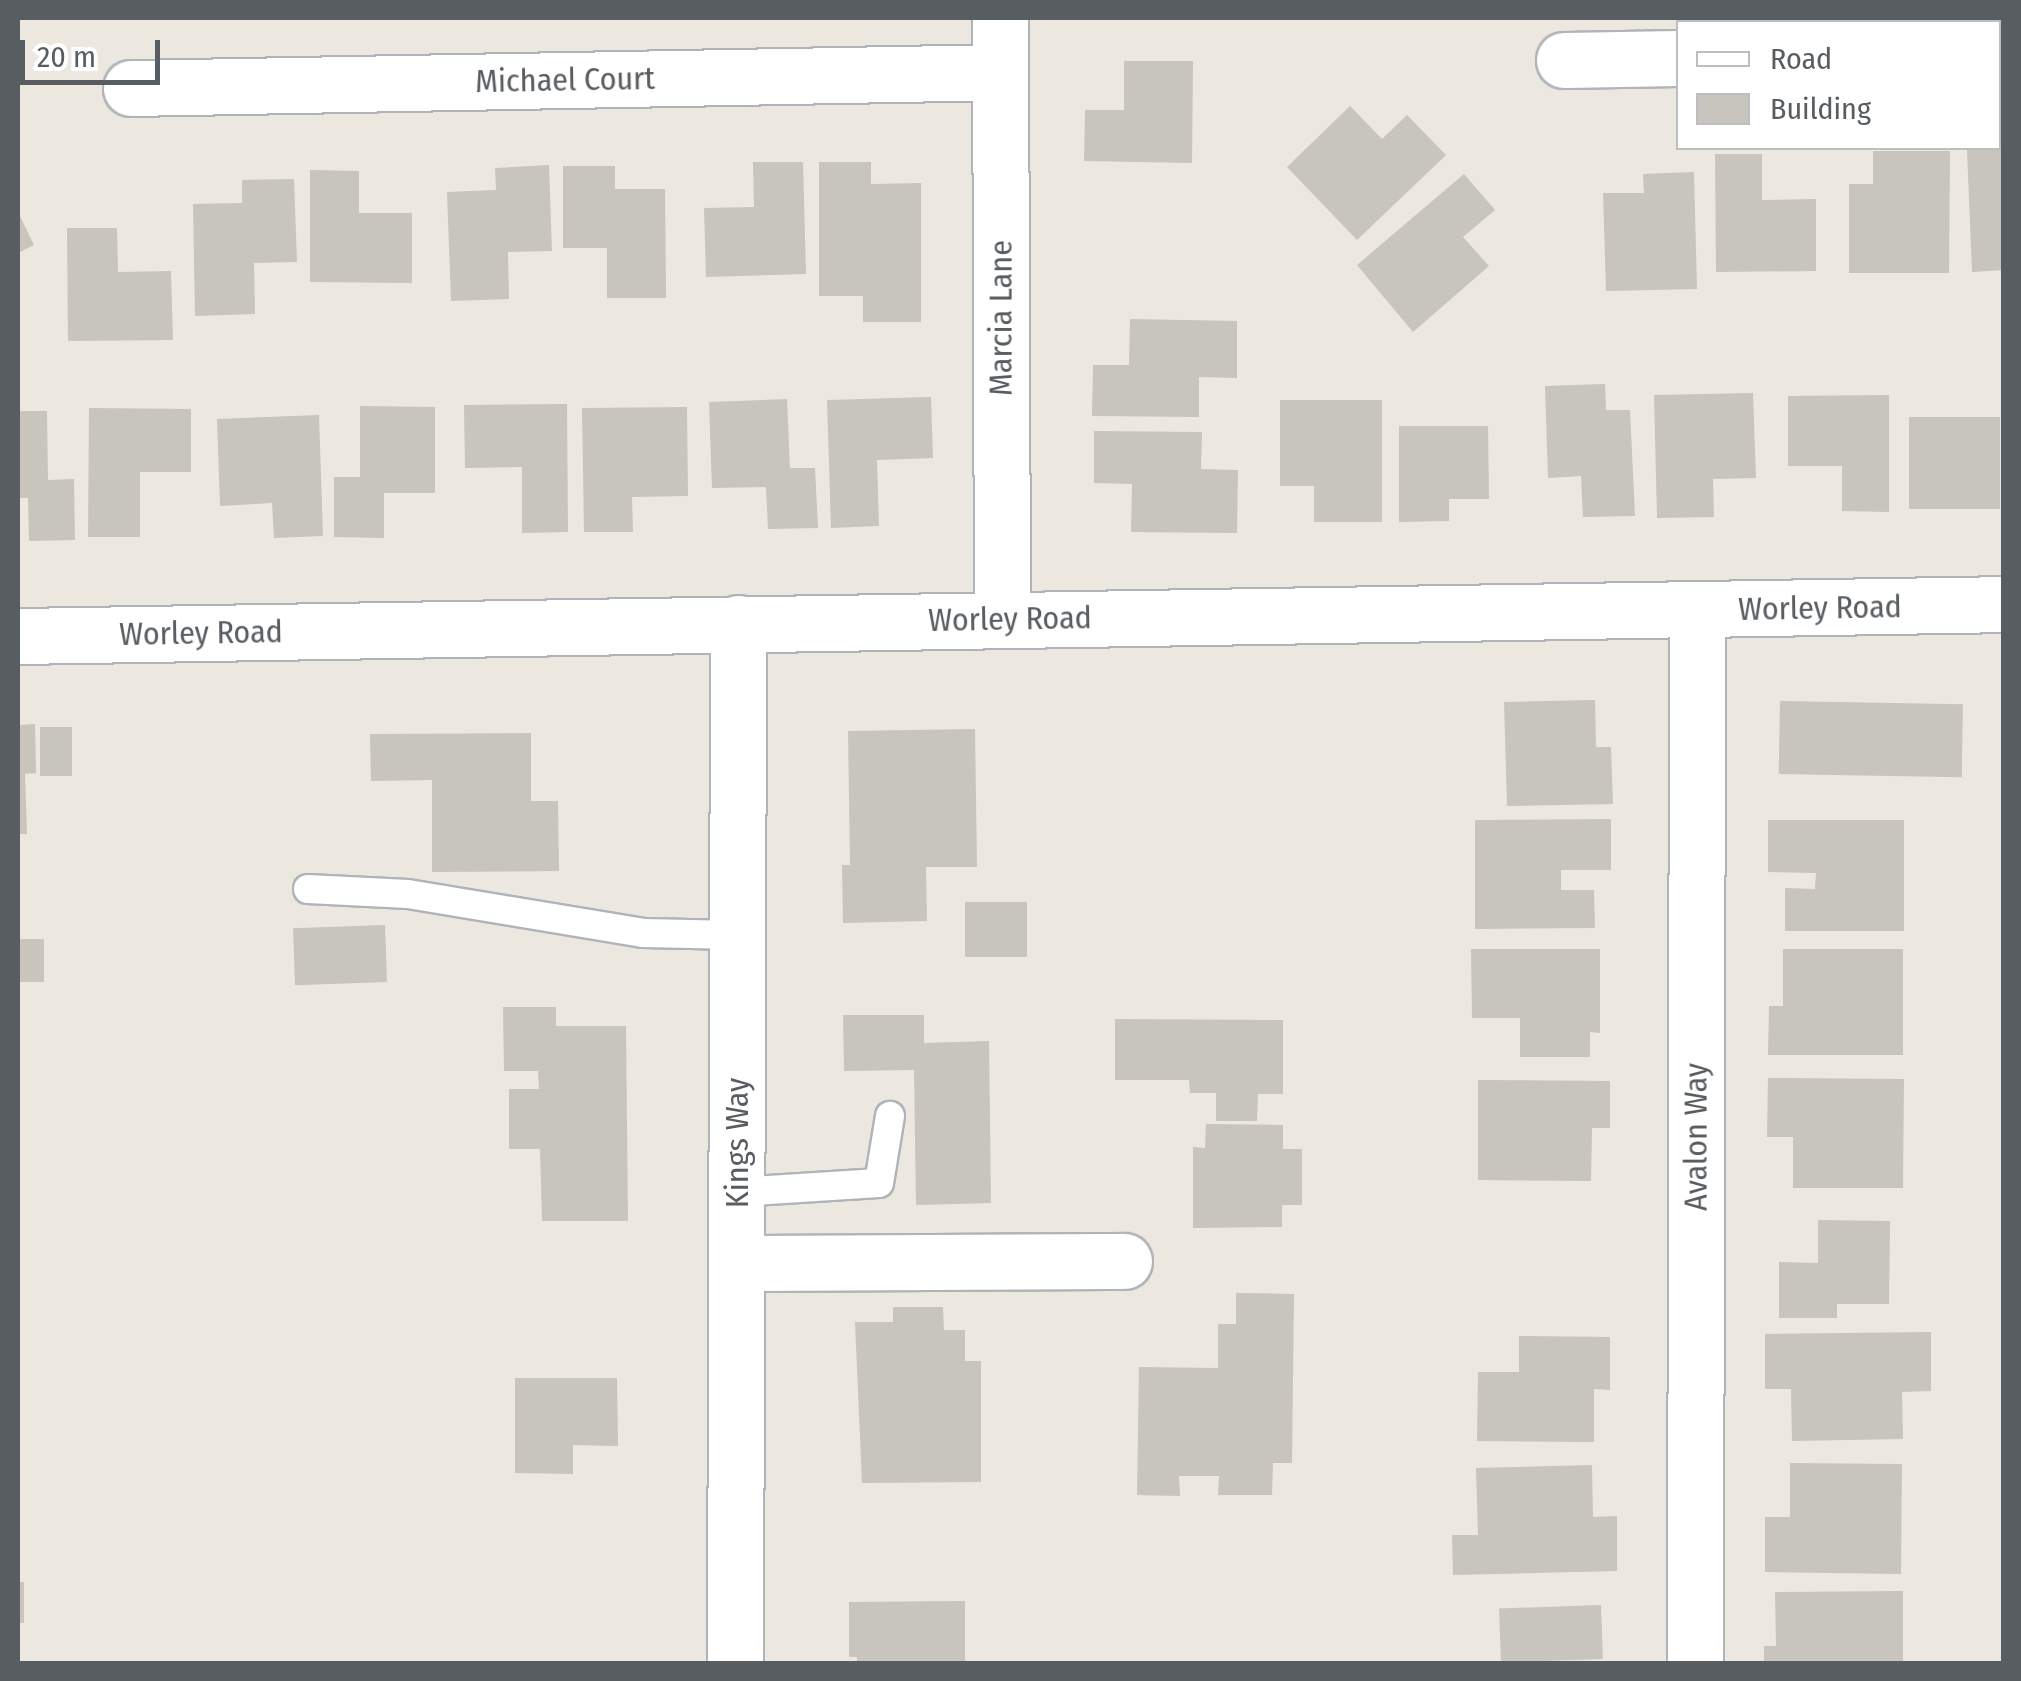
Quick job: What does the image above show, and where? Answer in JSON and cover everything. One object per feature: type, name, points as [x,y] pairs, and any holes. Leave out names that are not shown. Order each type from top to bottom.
[{"type":"street","name":"Marcia Lane","points":[[1000,18],[1002,619]]},
{"type":"street","points":[[1564,60],[1676,58]]},
{"type":"street","name":"Michael Court","points":[[131,88],[1000,72]]},
{"type":"street","name":"Worley Road","points":[[18,636],[2004,604]]},
{"type":"street","name":"Avalon Way","points":[[1696,1664],[1698,611]]},
{"type":"street","name":"Kings Way","points":[[735,1664],[738,623]]},
{"type":"street","points":[[737,1263],[1124,1261]]},
{"type":"lane","points":[[308,888],[408,894],[643,933],[737,935]]},
{"type":"lane","points":[[737,1192],[879,1182],[890,1116]]},
{"type":"building","points":[[1124,61],[1193,61],[1192,163],[1084,161],[1085,110],[1124,110]]},
{"type":"building","points":[[1350,106],[1382,139],[1407,115],[1446,155],[1357,240],[1287,167]]},
{"type":"building","points":[[2004,149],[2004,270],[1972,272],[1967,150]]},
{"type":"building","points":[[1873,151],[1950,151],[1949,273],[1849,273],[1849,184],[1873,184]]},
{"type":"building","points":[[1715,154],[1762,154],[1762,200],[1816,199],[1816,271],[1716,272]]},
{"type":"building","points":[[753,162],[803,162],[806,274],[706,277],[704,208],[754,207]]},
{"type":"building","points":[[819,162],[871,162],[871,184],[921,183],[921,322],[863,322],[863,296],[819,296]]},
{"type":"building","points":[[549,165],[552,251],[508,252],[509,299],[451,301],[447,192],[496,190],[495,168]]},
{"type":"building","points":[[563,166],[615,166],[615,189],[665,189],[666,298],[607,298],[607,248],[563,248]]},
{"type":"building","points":[[310,170],[359,171],[359,213],[412,213],[412,283],[310,282]]},
{"type":"building","points":[[1694,172],[1697,289],[1606,291],[1603,193],[1644,193],[1643,174]]},
{"type":"building","points":[[1464,174],[1495,210],[1463,237],[1489,266],[1413,332],[1357,265]]},
{"type":"building","points":[[294,179],[297,262],[254,263],[255,314],[195,316],[193,204],[242,203],[242,180]]},
{"type":"building","points":[[18,212],[34,245],[18,253]]},
{"type":"building","points":[[67,228],[117,228],[118,272],[171,271],[173,340],[68,341]]},
{"type":"building","points":[[1130,319],[1237,321],[1237,378],[1199,377],[1199,417],[1092,416],[1093,365],[1129,365]]},
{"type":"building","points":[[1605,384],[1606,410],[1630,410],[1635,516],[1583,517],[1581,476],[1548,478],[1545,386]]},
{"type":"building","points":[[1753,393],[1756,478],[1713,479],[1714,517],[1657,518],[1654,395]]},
{"type":"building","points":[[1889,395],[1889,512],[1842,511],[1842,466],[1788,466],[1788,396]]},
{"type":"building","points":[[931,397],[933,458],[877,460],[879,526],[831,528],[827,400]]},
{"type":"building","points":[[787,399],[790,468],[815,468],[818,528],[768,529],[766,487],[712,488],[709,402]]},
{"type":"building","points":[[1280,400],[1382,400],[1382,522],[1314,522],[1314,486],[1280,486]]},
{"type":"building","points":[[567,404],[568,532],[522,533],[522,467],[465,468],[464,405]]},
{"type":"building","points":[[360,406],[435,407],[435,493],[384,493],[384,538],[334,537],[334,477],[360,477]]},
{"type":"building","points":[[687,407],[688,496],[632,497],[633,532],[584,532],[582,408]]},
{"type":"building","points":[[89,408],[191,409],[191,472],[140,472],[140,537],[88,537]]},
{"type":"building","points":[[18,411],[47,411],[48,480],[74,479],[75,540],[29,541],[28,498],[18,498]]},
{"type":"building","points":[[319,415],[323,536],[274,538],[272,503],[220,506],[217,419]]},
{"type":"building","points":[[1909,417],[2000,417],[2000,509],[1909,509]]},
{"type":"building","points":[[1399,426],[1488,426],[1489,499],[1449,499],[1449,521],[1399,522]]},
{"type":"building","points":[[1094,431],[1202,432],[1201,469],[1238,470],[1237,533],[1131,532],[1132,484],[1094,483]]},
{"type":"building","points":[[1595,700],[1596,747],[1611,747],[1613,804],[1507,806],[1504,702]]},
{"type":"building","points":[[1780,701],[1963,704],[1962,777],[1779,774]]},
{"type":"building","points":[[35,724],[36,773],[25,774],[27,834],[18,834],[18,725]]},
{"type":"building","points":[[40,727],[72,727],[72,776],[40,776]]},
{"type":"building","points":[[975,729],[977,867],[926,867],[927,921],[843,923],[842,865],[850,865],[848,731]]},
{"type":"building","points":[[531,733],[531,801],[558,801],[559,871],[432,872],[432,780],[371,781],[370,734]]},
{"type":"building","points":[[1611,819],[1611,870],[1561,870],[1561,890],[1594,890],[1595,928],[1475,929],[1475,820]]},
{"type":"building","points":[[1768,820],[1904,820],[1904,931],[1785,931],[1785,888],[1815,889],[1816,873],[1768,872]]},
{"type":"building","points":[[965,902],[1027,902],[1027,957],[965,957]]},
{"type":"building","points":[[385,925],[387,982],[295,985],[293,928]]},
{"type":"building","points":[[18,939],[44,939],[44,982],[18,982]]},
{"type":"building","points":[[1471,949],[1600,949],[1600,1033],[1590,1032],[1590,1057],[1520,1057],[1520,1018],[1472,1018]]},
{"type":"building","points":[[1783,949],[1903,949],[1903,1055],[1768,1055],[1769,1006],[1783,1006]]},
{"type":"building","points":[[503,1007],[556,1007],[556,1026],[626,1026],[628,1221],[542,1221],[540,1149],[509,1149],[509,1089],[539,1089],[538,1071],[504,1071]]},
{"type":"building","points":[[843,1015],[924,1015],[924,1043],[989,1041],[991,1203],[916,1205],[914,1070],[844,1071]]},
{"type":"building","points":[[1115,1019],[1283,1020],[1283,1094],[1258,1094],[1257,1121],[1216,1121],[1216,1093],[1190,1093],[1189,1080],[1115,1080]]},
{"type":"building","points":[[1768,1078],[1904,1079],[1903,1188],[1793,1188],[1793,1137],[1767,1137]]},
{"type":"building","points":[[1478,1080],[1610,1081],[1610,1128],[1592,1128],[1591,1181],[1478,1180]]},
{"type":"building","points":[[1206,1124],[1283,1125],[1283,1149],[1302,1149],[1302,1205],[1282,1205],[1282,1227],[1193,1228],[1193,1147],[1205,1148]]},
{"type":"building","points":[[1818,1220],[1890,1221],[1889,1304],[1837,1304],[1837,1318],[1779,1318],[1779,1262],[1818,1263]]},
{"type":"building","points":[[1236,1293],[1294,1294],[1292,1463],[1273,1463],[1272,1495],[1218,1495],[1219,1476],[1179,1476],[1180,1496],[1137,1495],[1139,1367],[1218,1368],[1218,1324],[1236,1324]]},
{"type":"building","points":[[893,1307],[943,1307],[944,1330],[965,1330],[965,1361],[981,1361],[981,1482],[862,1483],[855,1322],[893,1322]]},
{"type":"building","points":[[1931,1332],[1931,1391],[1902,1392],[1903,1439],[1792,1441],[1791,1389],[1765,1389],[1765,1334]]},
{"type":"building","points":[[1519,1336],[1610,1337],[1610,1390],[1594,1389],[1594,1442],[1477,1441],[1478,1372],[1519,1372]]},
{"type":"building","points":[[515,1378],[617,1378],[618,1446],[573,1445],[573,1474],[515,1473]]},
{"type":"building","points":[[1790,1463],[1902,1464],[1901,1574],[1765,1572],[1765,1517],[1790,1517]]},
{"type":"building","points":[[1592,1465],[1593,1517],[1617,1516],[1617,1571],[1453,1575],[1452,1535],[1478,1535],[1476,1468]]},
{"type":"building","points":[[18,1582],[24,1582],[24,1623],[18,1623]]},
{"type":"building","points":[[1903,1591],[1903,1663],[1764,1664],[1764,1646],[1776,1646],[1775,1592]]},
{"type":"building","points":[[965,1601],[965,1664],[857,1664],[857,1657],[849,1657],[849,1602]]},
{"type":"building","points":[[1601,1605],[1603,1659],[1501,1663],[1499,1609]]}]
